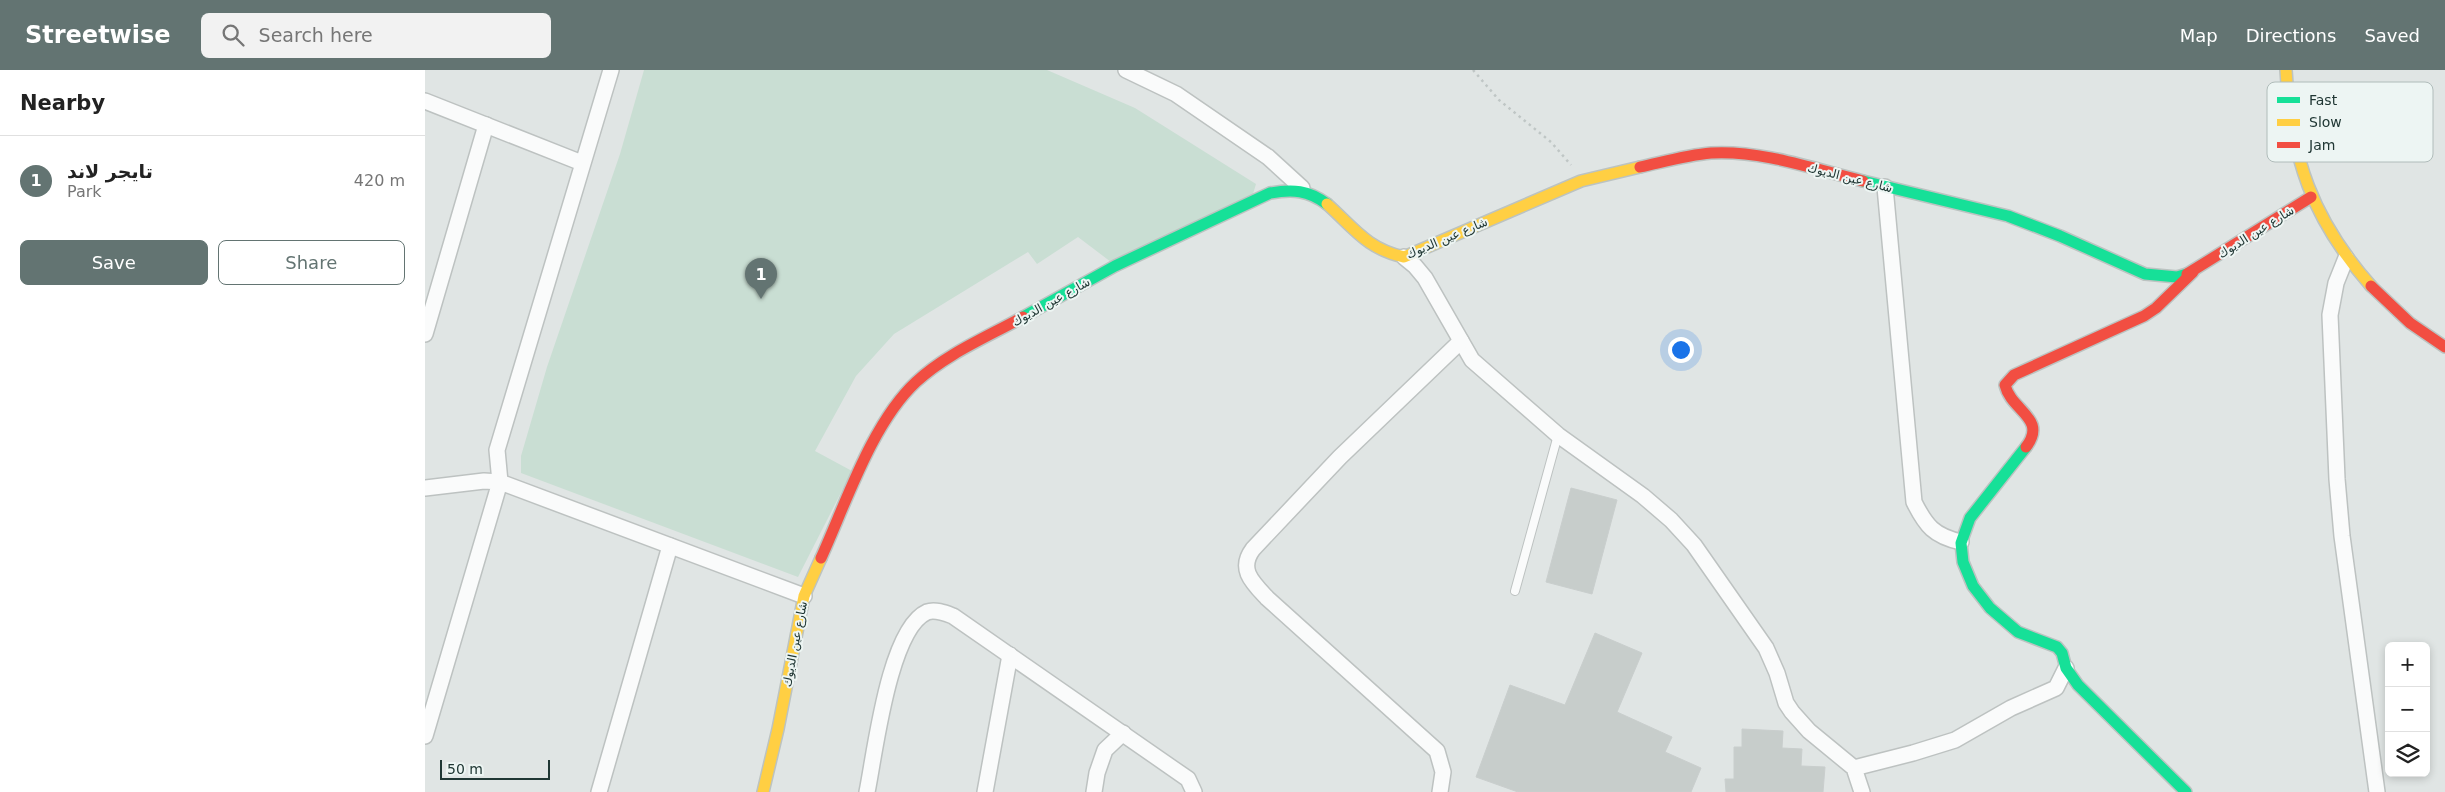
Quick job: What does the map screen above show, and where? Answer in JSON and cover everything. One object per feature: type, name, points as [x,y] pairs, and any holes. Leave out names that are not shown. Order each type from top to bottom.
[{"type":"street","points":[[425,736],[500,482],[497,450],[611,70]]},
{"type":"street","points":[[1126,70],[1176,94],[1268,157],[1302,188]]},
{"type":"street","points":[[425,101],[582,163]]},
{"type":"street","points":[[425,334],[486,125]]},
{"type":"street","name":"شارع عين الديوك","points":[[763,792],[778,729],[804,596],[881,424],[902,396],[917,381],[947,359],[1173,237],[1270,193],[1285,188],[1302,188],[1320,198],[1365,239],[1384,252],[1404,256],[1581,182],[1687,156],[1713,153],[1763,157],[2017,220],[2067,238],[2145,274],[2177,277],[2193,272],[2311,197]]},
{"type":"street","points":[[2301,162],[2311,197],[2328,231],[2346,258],[2380,298],[2422,333],[2445,347]]},
{"type":"street","points":[[1885,187],[1914,502],[1923,520],[1934,531],[1945,538],[1961,542]]},
{"type":"street","points":[[1404,256],[1425,278],[1472,360],[1491,379],[1558,435],[1643,496],[1671,520],[1694,545],[1765,648],[1777,673],[1786,702],[1792,712],[1809,731],[1854,768],[1862,792]]},
{"type":"street","points":[[2346,258],[2337,283],[2330,315],[2337,479],[2342,536],[2377,792]]},
{"type":"street","points":[[1854,768],[1955,740],[2011,708],[2056,688],[2066,668],[2067,660],[2062,652],[2046,641],[2018,632],[1984,601],[1961,558],[1961,542],[1970,518],[2035,436],[2032,422],[2007,394],[2005,384],[2023,370],[2060,356],[2144,316],[2156,308],[2193,272]]},
{"type":"street","points":[[1440,792],[1443,772],[1437,750],[1267,598],[1247,575],[1246,566],[1248,555],[1313,485],[1461,341]]},
{"type":"street","points":[[425,488],[484,481],[500,482],[804,596]]},
{"type":"street","points":[[599,792],[670,546]]},
{"type":"street","points":[[867,792],[892,667],[899,646],[918,618],[928,611],[941,612],[953,616],[1188,778],[1194,792]]},
{"type":"street","points":[[985,792],[1010,655]]},
{"type":"street","points":[[2066,668],[2078,685],[2186,792]]},
{"type":"street","points":[[1094,792],[1097,774],[1105,750],[1123,733]]},
{"type":"lane","points":[[1515,591],[1558,435]]},
{"type":"path","points":[[1473,70],[1499,100],[1532,125],[1563,153],[1581,182]]},
{"type":"green space","points":[[644,70],[1047,70],[1135,108],[1256,184],[1253,194],[1111,262],[1078,237],[1037,264],[1028,252],[894,334],[856,376],[815,451],[852,471],[798,577],[521,473],[521,456],[547,367],[620,154]]},
{"type":"building","points":[[1571,488],[1617,500],[1592,594],[1546,582]]},
{"type":"building","points":[[1595,633],[1642,653],[1617,712],[1672,737],[1665,752],[1701,768],[1691,792],[1518,792],[1476,777],[1510,685],[1565,705]]},
{"type":"building","points":[[1742,729],[1783,731],[1782,748],[1802,749],[1801,766],[1825,767],[1823,792],[1726,792],[1725,779],[1734,779],[1734,747],[1742,747]]},
{"type":"traffic: fast","points":[[1863,181],[2008,216],[2060,236],[2145,274],[2177,277],[2187,274]]},
{"type":"traffic: fast","points":[[1023,317],[1115,266],[1270,193],[1286,191],[1307,193],[1327,204]]},
{"type":"traffic: fast","points":[[2026,447],[1970,518],[1961,543],[1963,562],[1973,586],[1990,608],[2018,632],[2057,647],[2062,653],[2066,668],[2078,685],[2186,792]]},
{"type":"traffic: slow","points":[[2286,70],[2287,82]]},
{"type":"traffic: slow","points":[[2301,162],[2308,186],[2319,211],[2351,261],[2371,286]]},
{"type":"traffic: slow","points":[[1327,204],[1370,243],[1380,249],[1404,257],[1581,181],[1640,167]]},
{"type":"traffic: slow","points":[[763,792],[778,729],[804,596],[821,558]]},
{"type":"traffic: jam","points":[[1640,167],[1693,155],[1711,153],[1749,154],[1788,161],[1863,181]]},
{"type":"traffic: jam","points":[[2187,274],[2311,197]]},
{"type":"traffic: jam","points":[[2026,447],[2032,437],[2031,421],[2014,402],[2005,385],[2014,375],[2144,316],[2156,308],[2193,272]]},
{"type":"traffic: jam","points":[[2371,286],[2410,323],[2445,347]]},
{"type":"traffic: jam","points":[[821,558],[861,465],[873,441],[900,399],[916,382],[940,363],[967,346],[1023,317]]},
{"type":"place","name":"تايجر لاند","points":[[761,299]]}]
